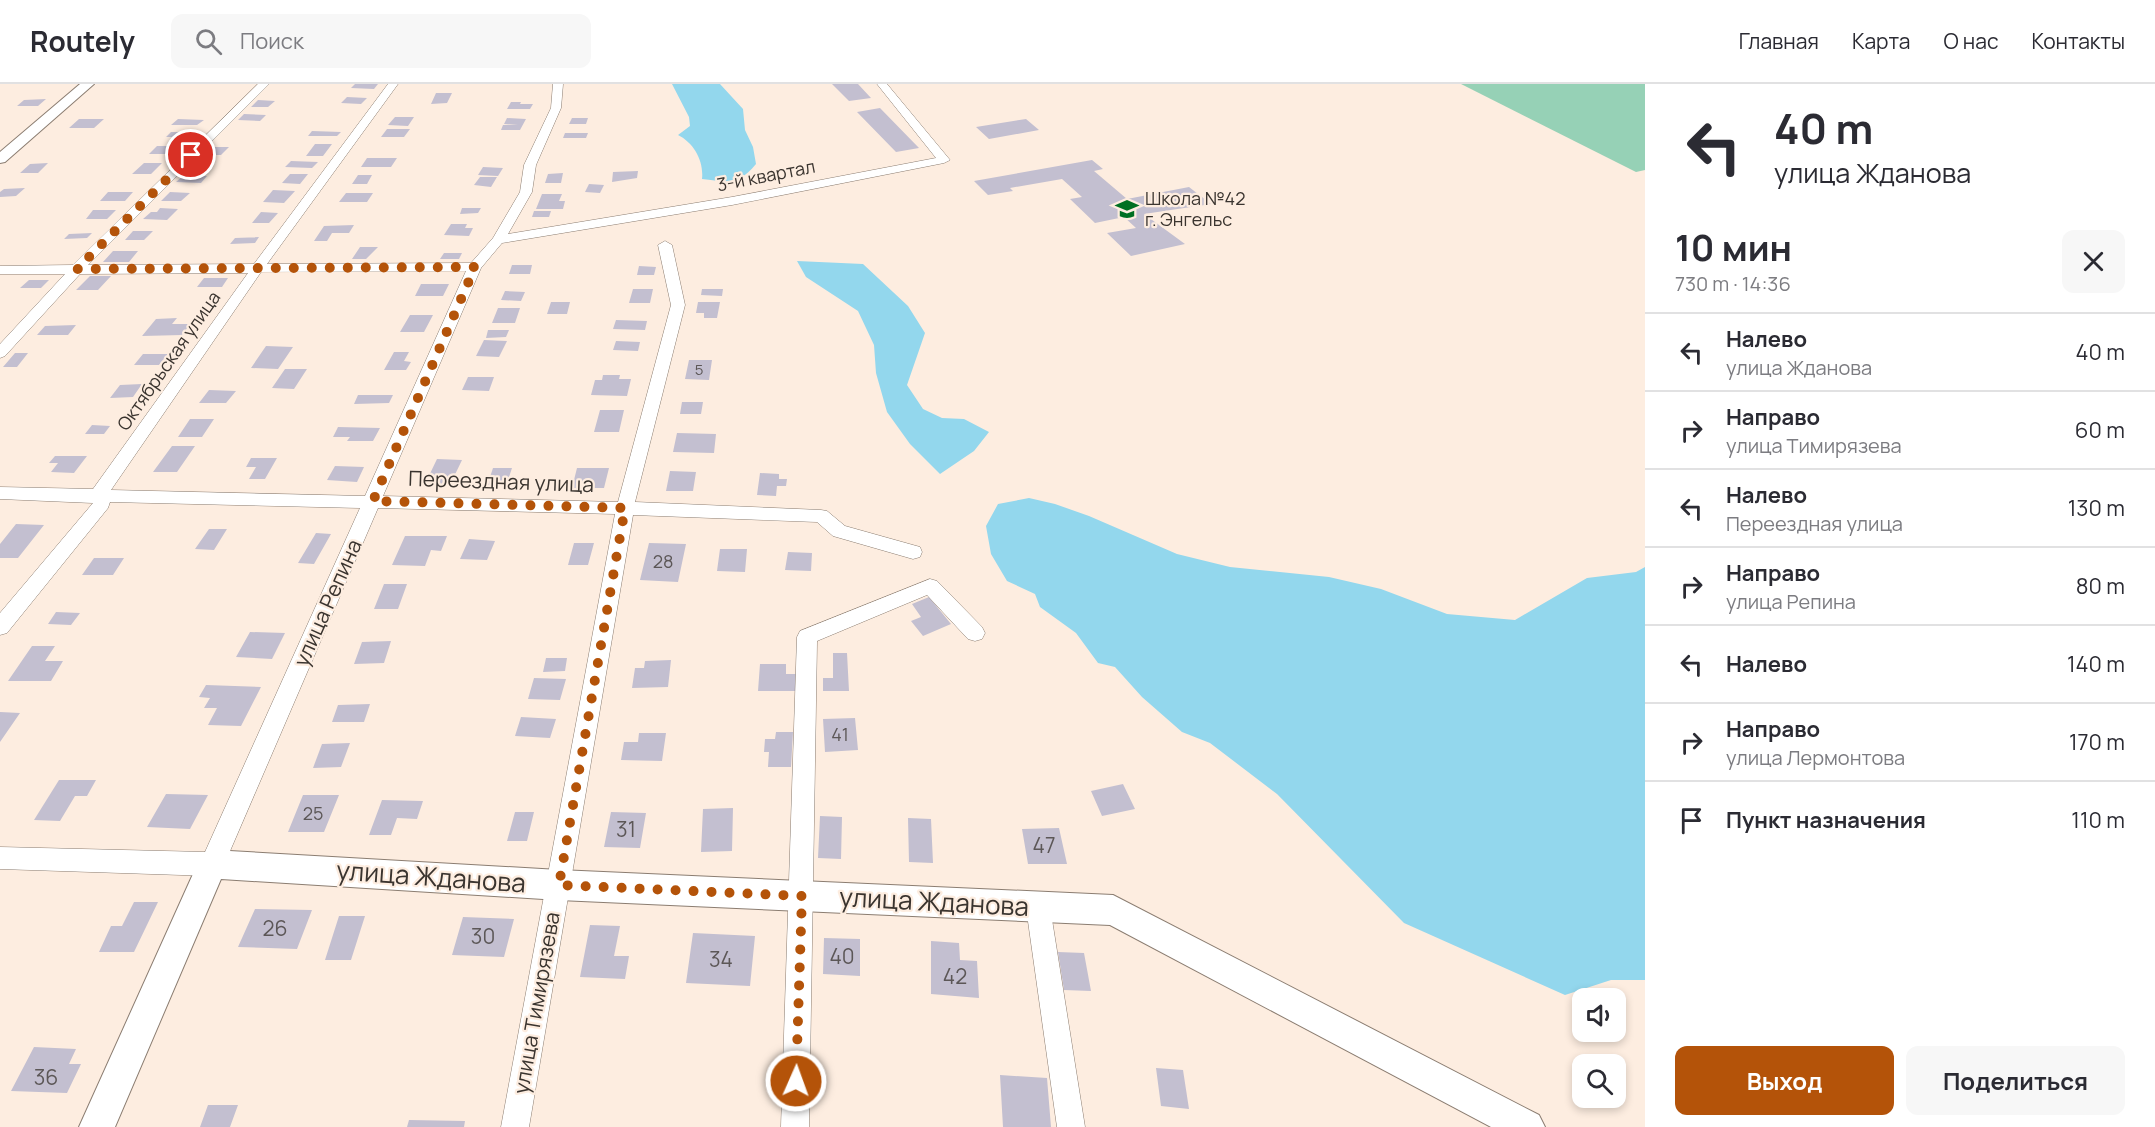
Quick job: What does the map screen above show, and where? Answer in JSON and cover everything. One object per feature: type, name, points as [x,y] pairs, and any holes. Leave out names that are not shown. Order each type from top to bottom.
[{"type":"street","points":[[0,159],[87,84]]},
{"type":"street","points":[[0,353],[77,269],[264,84]]},
{"type":"street","name":"Октябрьская улица","points":[[0,627],[102,504],[99,494],[257,268],[393,84]]},
{"type":"street","name":"улица Репина","points":[[97,1127],[475,267],[498,240],[526,192],[530,165],[556,108],[558,84]]},
{"type":"street","name":"3-й квартал","points":[[498,240],[732,201],[944,160],[882,84]]},
{"type":"street","name":"улица Тимирязева","points":[[515,1127],[625,508],[678,306],[665,245]]},
{"type":"street","points":[[0,270],[475,267]]},
{"type":"street","name":"Переездная улица","points":[[0,493],[625,508],[821,516],[839,531],[913,552]]},
{"type":"street","points":[[795,1127],[807,637],[930,586],[975,633]]},
{"type":"street","name":"улица Жданова","points":[[0,858],[212,864],[559,885],[1113,910],[1527,1127]]},
{"type":"street","points":[[1038,907],[1071,1127]]},
{"type":"green space","points":[[1461,84],[1645,84],[1645,170],[1636,172]]},
{"type":"water","points":[[672,84],[720,84],[743,109],[745,130],[753,147],[756,164],[750,171],[732,181],[702,179],[700,159],[697,153],[684,138],[678,135],[690,126],[689,117]]},
{"type":"water","points":[[797,261],[863,264],[908,306],[925,333],[907,385],[923,409],[942,418],[964,419],[989,432],[974,451],[940,474],[910,444],[887,412],[876,373],[874,345],[858,311],[806,277]]},
{"type":"water","points":[[1029,498],[1055,504],[1177,554],[1230,567],[1329,577],[1381,589],[1447,614],[1515,620],[1587,578],[1636,572],[1645,567],[1645,980],[1611,980],[1586,988],[1572,988],[1572,993],[1565,995],[1404,923],[1277,794],[1210,743],[1182,732],[1142,697],[1115,667],[1098,663],[1076,633],[1040,607],[1035,594],[1007,581],[991,554],[986,526],[998,504]]},
{"type":"building","points":[[355,84],[378,84],[374,89],[351,88]]},
{"type":"building","points":[[832,84],[858,84],[871,98],[849,101]]},
{"type":"building","points":[[436,93],[452,93],[447,103],[431,104]]},
{"type":"building","points":[[347,97],[367,98],[361,104],[341,103]]},
{"type":"building","points":[[46,99],[38,106],[17,106],[24,100]]},
{"type":"building","points":[[258,100],[275,101],[268,107],[251,107]]},
{"type":"building","points":[[511,102],[533,104],[530,109],[507,109]]},
{"type":"building","points":[[880,108],[919,148],[896,152],[857,112]]},
{"type":"building","points":[[244,114],[266,115],[260,121],[238,120]]},
{"type":"building","points":[[395,117],[414,117],[408,126],[388,125]]},
{"type":"building","points":[[507,118],[526,119],[520,130],[501,130],[503,125],[518,125],[504,124]]},
{"type":"building","points":[[572,118],[588,118],[586,124],[569,124]]},
{"type":"building","points":[[79,119],[104,119],[94,128],[69,128]]},
{"type":"building","points":[[178,119],[204,120],[197,125],[171,125]]},
{"type":"building","points":[[1026,119],[1039,130],[989,139],[976,127]]},
{"type":"building","points":[[387,129],[410,129],[404,137],[381,137]]},
{"type":"building","points":[[312,131],[341,132],[337,136],[308,136]]},
{"type":"building","points":[[171,132],[191,132],[186,137],[166,137]]},
{"type":"building","points":[[565,133],[588,133],[586,138],[563,138]]},
{"type":"building","points":[[315,144],[332,144],[323,156],[306,156]]},
{"type":"building","points":[[157,146],[177,146],[170,154],[149,154]]},
{"type":"building","points":[[213,147],[229,147],[221,155],[205,155]]},
{"type":"building","points":[[367,158],[397,158],[391,167],[361,167]]},
{"type":"building","name":"Школа №42 г. Энгельс","points":[[1092,160],[1103,169],[1094,171],[1127,199],[1189,187],[1211,204],[1144,214],[1185,244],[1131,256],[1107,233],[1136,228],[1124,217],[1095,223],[1070,199],[1082,197],[1062,179],[1010,188],[1013,191],[988,195],[974,181]]},
{"type":"building","points":[[291,161],[318,162],[312,168],[285,167]]},
{"type":"building","points":[[48,163],[38,173],[20,173],[30,164]]},
{"type":"building","points":[[144,163],[162,163],[151,174],[132,174]]},
{"type":"building","points":[[483,167],[503,168],[498,176],[478,175]]},
{"type":"building","points":[[192,169],[209,169],[203,175],[186,175]]},
{"type":"building","points":[[638,171],[637,178],[612,182],[613,172]]},
{"type":"building","points":[[563,173],[561,183],[545,183],[548,174]]},
{"type":"building","points":[[290,174],[308,174],[300,184],[282,183]]},
{"type":"building","points":[[358,175],[372,175],[367,184],[352,184]]},
{"type":"building","points":[[183,176],[207,176],[201,183],[176,182]]},
{"type":"building","points":[[480,177],[497,177],[491,187],[474,185]]},
{"type":"building","points":[[589,184],[604,185],[600,193],[585,192]]},
{"type":"building","points":[[25,188],[16,196],[0,197],[0,192],[4,189]]},
{"type":"building","points":[[273,190],[295,191],[284,203],[263,202]]},
{"type":"building","points":[[108,192],[133,192],[125,201],[100,201]]},
{"type":"building","points":[[170,192],[190,193],[181,201],[161,201]]},
{"type":"building","points":[[346,193],[373,193],[367,202],[339,202]]},
{"type":"building","points":[[542,194],[562,194],[559,201],[565,201],[563,209],[536,209]]},
{"type":"building","points":[[160,208],[178,209],[167,220],[143,219],[151,212],[157,212]]},
{"type":"building","points":[[462,208],[481,208],[478,213],[460,214]]},
{"type":"building","points":[[93,210],[116,210],[107,219],[86,219]]},
{"type":"building","points":[[534,211],[551,211],[549,217],[532,217]]},
{"type":"building","points":[[261,212],[278,213],[269,223],[252,223]]},
{"type":"building","points":[[451,224],[467,224],[465,228],[473,228],[469,236],[444,235]]},
{"type":"building","points":[[354,225],[349,233],[332,233],[327,241],[314,241],[324,226]]},
{"type":"building","points":[[133,231],[153,231],[144,240],[125,240]]},
{"type":"building","points":[[92,233],[87,238],[64,239],[69,234]]},
{"type":"building","points":[[259,237],[255,243],[230,244],[235,238]]},
{"type":"building","points":[[360,247],[378,247],[366,259],[352,259]]},
{"type":"building","points":[[113,251],[138,251],[129,262],[103,262]]},
{"type":"building","points":[[444,253],[462,253],[459,259],[440,259]]},
{"type":"building","points":[[512,265],[532,265],[530,274],[509,274]]},
{"type":"building","points":[[639,266],[656,267],[654,275],[637,275]]},
{"type":"building","points":[[90,276],[111,276],[98,290],[76,290]]},
{"type":"building","points":[[204,278],[228,278],[222,287],[197,287]]},
{"type":"building","points":[[29,280],[49,280],[41,288],[20,288]]},
{"type":"building","points":[[421,284],[449,284],[443,296],[415,296]]},
{"type":"building","points":[[633,289],[653,289],[650,303],[629,303]]},
{"type":"building","points":[[702,289],[723,289],[722,296],[701,295]]},
{"type":"building","points":[[505,291],[525,292],[521,301],[501,300]]},
{"type":"building","points":[[551,302],[570,302],[567,314],[547,314]]},
{"type":"building","points":[[698,302],[720,302],[717,318],[704,318],[704,313],[696,313]]},
{"type":"building","points":[[498,308],[520,308],[515,323],[492,323]]},
{"type":"building","points":[[410,315],[433,315],[424,332],[400,332]]},
{"type":"building","points":[[177,318],[172,324],[190,324],[182,335],[142,336],[156,319]]},
{"type":"building","points":[[616,320],[647,321],[645,330],[613,329]]},
{"type":"building","points":[[76,325],[68,335],[37,335],[45,326]]},
{"type":"building","points":[[488,330],[509,330],[506,337],[486,338]]},
{"type":"building","points":[[484,340],[507,341],[499,357],[476,356]]},
{"type":"building","points":[[616,341],[640,342],[638,351],[613,350]]},
{"type":"building","points":[[266,346],[293,347],[278,369],[251,368]]},
{"type":"building","points":[[394,352],[409,352],[404,361],[411,362],[406,370],[384,370]]},
{"type":"building","points":[[15,353],[28,353],[17,367],[3,367]]},
{"type":"building","points":[[143,354],[168,354],[159,365],[134,365]]},
{"type":"building","points":[[689,360],[712,360],[709,380],[685,379]]},
{"type":"building","points":[[285,369],[307,369],[294,389],[272,388]]},
{"type":"building","points":[[603,375],[620,375],[619,379],[631,379],[627,396],[591,395],[595,380],[602,380]]},
{"type":"building","points":[[468,377],[494,377],[489,391],[462,390]]},
{"type":"building","points":[[142,384],[133,397],[110,398],[120,385]]},
{"type":"building","points":[[209,390],[236,391],[226,403],[199,403]]},
{"type":"building","points":[[358,395],[393,395],[389,403],[354,404]]},
{"type":"building","points":[[682,402],[703,402],[701,414],[680,414]]},
{"type":"building","points":[[600,410],[624,410],[619,432],[594,432]]},
{"type":"building","points":[[190,419],[214,419],[202,437],[178,437]]},
{"type":"building","points":[[92,425],[110,426],[104,434],[85,434]]},
{"type":"building","points":[[338,427],[380,428],[373,441],[347,441],[350,437],[333,437]]},
{"type":"building","points":[[677,433],[716,434],[714,453],[673,452]]},
{"type":"building","points":[[172,446],[195,446],[177,472],[153,472]]},
{"type":"building","points":[[55,456],[87,456],[74,473],[51,472],[58,463],[49,463]]},
{"type":"building","points":[[251,458],[277,458],[265,479],[249,479],[256,467],[246,467]]},
{"type":"building","points":[[437,459],[462,460],[450,485],[425,484]]},
{"type":"building","points":[[335,466],[364,467],[357,482],[327,480]]},
{"type":"building","points":[[493,468],[512,468],[506,486],[487,486]]},
{"type":"building","points":[[577,468],[609,468],[604,488],[572,488]]},
{"type":"building","points":[[670,471],[696,472],[693,491],[666,491]]},
{"type":"building","points":[[760,473],[779,474],[779,479],[787,479],[786,486],[777,486],[776,496],[757,495]]},
{"type":"building","points":[[16,524],[44,525],[18,558],[0,558],[0,544]]},
{"type":"building","points":[[209,529],[227,529],[214,550],[195,549]]},
{"type":"building","points":[[316,533],[331,534],[314,564],[298,563]]},
{"type":"building","points":[[405,536],[447,536],[441,551],[431,550],[425,566],[392,565]]},
{"type":"building","points":[[469,539],[495,541],[487,560],[460,559]]},
{"type":"building","points":[[574,543],[594,543],[588,565],[568,565]]},
{"type":"building","points":[[649,543],[686,544],[678,582],[640,580]]},
{"type":"building","points":[[720,549],[747,549],[745,572],[717,571]]},
{"type":"building","points":[[788,552],[812,553],[811,571],[785,570]]},
{"type":"building","points":[[94,558],[124,558],[113,575],[82,575]]},
{"type":"building","points":[[384,584],[407,584],[398,609],[374,609]]},
{"type":"building","points":[[929,597],[951,624],[923,636],[911,621],[921,617],[912,604]]},
{"type":"building","points":[[56,612],[80,613],[71,625],[48,624]]},
{"type":"building","points":[[250,632],[285,633],[272,659],[236,657]]},
{"type":"building","points":[[391,641],[384,663],[354,664],[362,642]]},
{"type":"building","points":[[32,646],[55,646],[45,661],[63,661],[51,681],[8,681]]},
{"type":"building","points":[[833,653],[847,653],[849,691],[823,691],[823,678],[833,678]]},
{"type":"building","points":[[546,658],[567,658],[565,671],[543,672]]},
{"type":"building","points":[[671,660],[668,687],[632,688],[635,668],[644,668],[645,661]]},
{"type":"building","points":[[760,664],[786,664],[786,674],[796,674],[796,691],[758,691]]},
{"type":"building","points":[[534,678],[566,679],[560,700],[528,699]]},
{"type":"building","points":[[206,685],[261,687],[241,726],[208,725],[217,708],[204,708],[210,698],[199,697]]},
{"type":"building","points":[[370,704],[364,722],[332,722],[338,705]]},
{"type":"building","points":[[0,712],[20,713],[0,742]]},
{"type":"building","points":[[521,717],[556,719],[550,738],[515,736]]},
{"type":"building","points":[[855,718],[858,750],[825,752],[823,719]]},
{"type":"building","points":[[776,732],[793,732],[791,767],[768,767],[769,752],[764,752],[765,739],[775,739]]},
{"type":"building","points":[[639,733],[666,733],[662,761],[621,760],[624,742],[638,742]]},
{"type":"building","points":[[350,743],[341,767],[313,768],[322,744]]},
{"type":"building","points":[[59,780],[96,780],[87,796],[75,796],[60,821],[34,820]]},
{"type":"building","points":[[1123,784],[1135,809],[1102,816],[1091,791]]},
{"type":"building","points":[[166,794],[208,795],[190,829],[147,827]]},
{"type":"building","points":[[303,795],[339,795],[324,832],[288,832]]},
{"type":"building","points":[[382,800],[423,801],[417,819],[397,818],[391,835],[369,835]]},
{"type":"building","points":[[733,808],[732,851],[701,852],[703,809]]},
{"type":"building","points":[[515,812],[534,812],[527,841],[507,841]]},
{"type":"building","points":[[611,812],[646,813],[640,848],[604,847]]},
{"type":"building","points":[[820,816],[842,817],[841,859],[818,858]]},
{"type":"building","points":[[908,818],[931,819],[933,863],[909,862]]},
{"type":"building","points":[[1059,828],[1067,864],[1028,864],[1022,829]]},
{"type":"building","points":[[134,902],[158,902],[134,952],[99,952],[111,926],[122,926]]},
{"type":"building","points":[[255,909],[312,910],[297,949],[238,947]]},
{"type":"building","points":[[339,916],[365,916],[351,960],[325,960]]},
{"type":"building","points":[[463,917],[514,919],[504,957],[452,955]]},
{"type":"building","points":[[590,925],[620,926],[614,956],[629,956],[625,979],[580,977]]},
{"type":"building","points":[[693,933],[755,936],[750,986],[686,983]]},
{"type":"building","points":[[824,938],[860,939],[860,976],[823,974]]},
{"type":"building","points":[[931,941],[959,943],[960,960],[977,961],[979,998],[931,994]]},
{"type":"building","points":[[1058,952],[1084,953],[1091,991],[1064,990]]},
{"type":"building","points":[[34,1047],[76,1049],[69,1064],[81,1064],[67,1093],[11,1091]]},
{"type":"building","points":[[1156,1068],[1183,1070],[1189,1109],[1161,1106]]},
{"type":"building","points":[[1000,1075],[1047,1078],[1051,1127],[1003,1127]]},
{"type":"building","points":[[208,1105],[238,1105],[230,1127],[200,1127]]},
{"type":"building","points":[[409,1120],[465,1121],[464,1127],[407,1127]]},
{"type":"place","name":"Школа №42 г. Энгельс","points":[[1127,209]]},
{"type":"route","points":[[191,155],[77,269],[475,267],[373,501],[625,508],[559,885],[802,896],[796,1081]]}]
